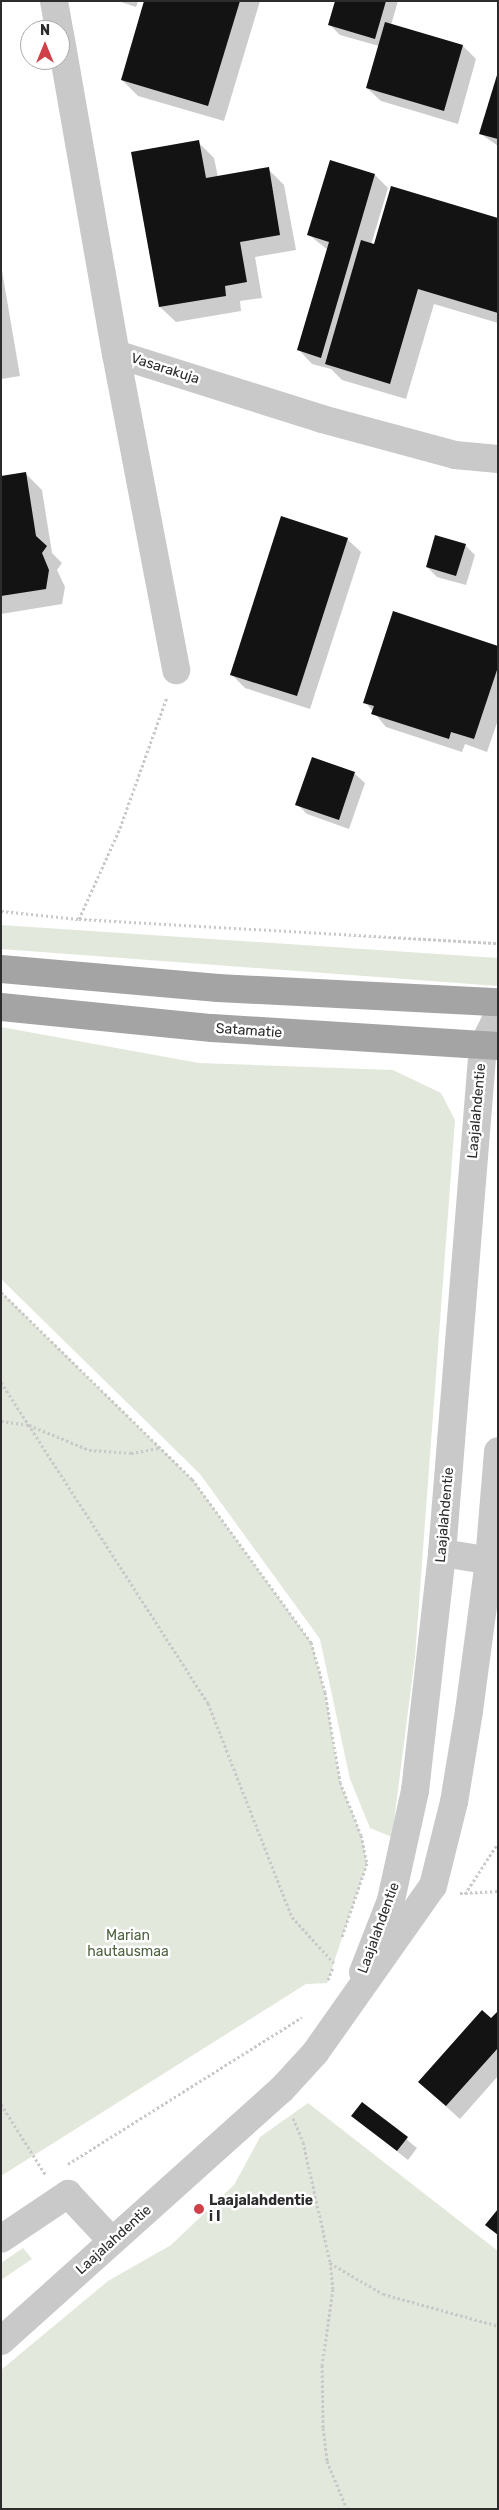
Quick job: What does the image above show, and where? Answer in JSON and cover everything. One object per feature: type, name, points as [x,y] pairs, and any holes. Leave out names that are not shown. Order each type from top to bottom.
[{"type":"main road","points":[[1,969],[218,988],[498,1002]]},
{"type":"main road","name":"Satamatie","points":[[1,1007],[212,1028],[490,1046]]},
{"type":"street","points":[[54,1],[57,20]]},
{"type":"street","name":"Vasarakuja","points":[[66,70],[116,354],[331,422],[454,455],[498,459]]},
{"type":"street","points":[[116,354],[176,670]]},
{"type":"street","name":"Laajalahdentie","points":[[349,2008],[399,1873],[414,1791],[442,1554],[490,1046],[498,1015]]},
{"type":"street","name":"Laajalahdentie","points":[[1,2340],[282,2089],[349,2008],[433,1886],[454,1802],[493,1562],[498,1452]]},
{"type":"street","points":[[442,1554],[493,1562]]},
{"type":"street","points":[[1,2239],[68,2194],[112,2241]]},
{"type":"path","points":[[79,919],[120,828],[176,670]]},
{"type":"path","points":[[1,911],[79,919],[498,944]]},
{"type":"path","points":[[2,1294],[192,1479],[311,1642],[325,1692],[340,1782],[361,1835],[367,1863],[340,1945]]},
{"type":"path","points":[[1,1382],[110,1544],[208,1703],[292,1917],[334,1963]]},
{"type":"path","points":[[1,1421],[29,1425],[89,1450],[131,1453],[160,1448]]},
{"type":"path","points":[[498,1843],[465,1895],[498,1891]]},
{"type":"path","points":[[327,1983],[337,1954]]},
{"type":"path","points":[[63,2167],[171,2104],[309,2013]]},
{"type":"path","points":[[282,2089],[303,2142],[330,2262],[333,2289],[322,2365],[322,2420],[326,2461],[347,2509]]},
{"type":"path","points":[[1,2104],[46,2176]]},
{"type":"path","points":[[39,2181],[55,2172]]},
{"type":"path","points":[[330,2262],[383,2294],[498,2326]]},
{"type":"green space","points":[[1,925],[498,958],[498,986],[1,949]]},
{"type":"green space","points":[[1,1027],[199,1063],[393,1070],[441,1093],[455,1120],[415,1657],[392,1837],[370,1828],[350,1779],[320,1639],[200,1474],[1,1279]]},
{"type":"green space","name":"Marian hautausmaa","points":[[1,1292],[192,1479],[311,1642],[325,1692],[340,1782],[361,1835],[367,1863],[327,1983],[306,1984],[1,2176]]},
{"type":"green space","points":[[308,2103],[498,2251],[498,2509],[1,2509],[1,2370],[108,2281],[171,2245],[234,2185],[260,2137]]},
{"type":"green space","points":[[23,2248],[32,2259],[1,2280],[1,2263]]},
{"type":"building","points":[[144,1],[240,1],[208,106],[121,80]]},
{"type":"building","points":[[335,1],[386,1],[375,39],[328,25]]},
{"type":"building","points":[[385,22],[463,45],[444,111],[366,88]]},
{"type":"building","points":[[498,75],[498,139],[479,134]]},
{"type":"building","points":[[199,140],[206,178],[269,167],[280,235],[240,242],[247,282],[225,286],[226,296],[159,307],[131,152]]},
{"type":"building","points":[[330,160],[375,174],[321,358],[297,350],[329,242],[307,235]]},
{"type":"building","points":[[391,186],[498,218],[498,313],[418,289],[390,384],[325,364],[361,240],[374,244]]},
{"type":"building","points":[[26,472],[36,536],[47,546],[42,553],[49,570],[46,589],[1,596],[1,476]]},
{"type":"building","points":[[281,516],[348,538],[297,696],[230,675]]},
{"type":"building","points":[[435,535],[466,544],[456,576],[426,567]]},
{"type":"building","points":[[393,611],[498,646],[498,667],[474,739],[451,732],[449,739],[371,714],[374,706],[363,703]]},
{"type":"building","points":[[312,757],[355,772],[339,820],[295,805]]},
{"type":"building","points":[[482,2010],[491,2018],[498,2011],[498,2048],[446,2106],[418,2082]]},
{"type":"building","points":[[362,2102],[408,2137],[397,2151],[351,2116]]},
{"type":"building","points":[[498,2209],[498,2235],[485,2225]]},
{"type":"place","name":"Laajalahdentie i I","points":[[199,2209]]}]
